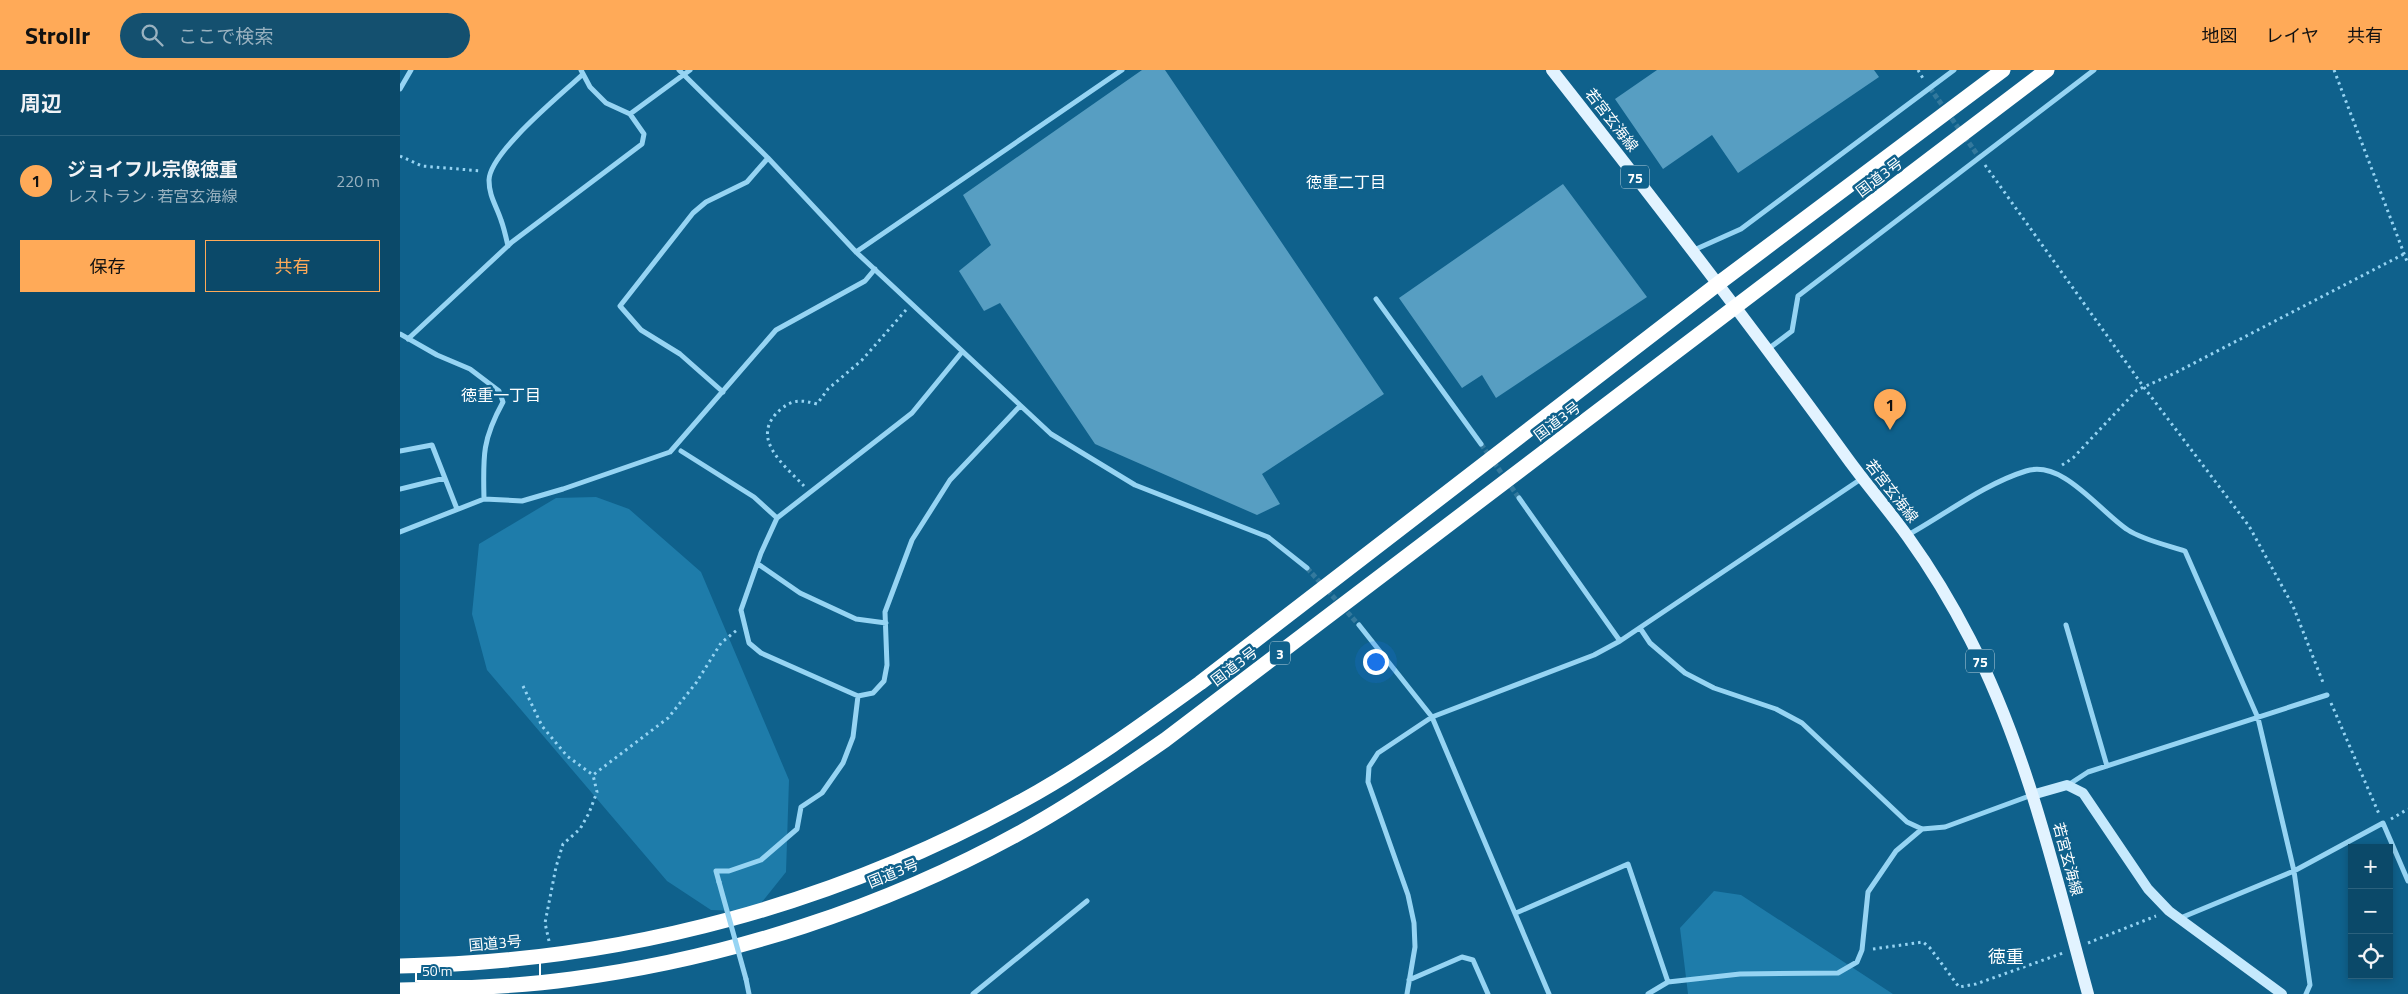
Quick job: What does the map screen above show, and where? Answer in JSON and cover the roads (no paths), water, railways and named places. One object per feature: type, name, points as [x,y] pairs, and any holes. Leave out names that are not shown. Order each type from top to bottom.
[{"type":"highway","name":"国道3号","points":[[400,966],[552,956],[688,931],[806,898],[927,849],[1040,791],[1200,683],[1719,283],[2003,70]]},
{"type":"highway","name":"国道3号","points":[[400,990],[454,989],[572,979],[688,958],[821,921],[939,873],[1014,835],[1085,794],[1165,740],[2047,70]]},
{"type":"main road","name":"若宮玄海線","points":[[1552,70],[1719,283],[1862,479],[1907,536],[1937,580],[1970,640],[2004,714],[2032,795],[2088,994]]},
{"type":"street","points":[[400,88],[411,70]]},
{"type":"street","points":[[630,114],[681,72],[690,70]]},
{"type":"street","points":[[856,252],[1122,70]]},
{"type":"street","points":[[1694,250],[1741,229],[1954,70]]},
{"type":"street","points":[[1768,349],[1792,331],[1798,296],[2094,70]]},
{"type":"street","points":[[408,339],[508,246],[642,144],[644,134],[630,114],[606,103],[590,87],[582,72],[515,137],[498,159],[491,172],[489,178],[491,201],[501,218],[508,246]]},
{"type":"street","points":[[681,72],[768,158],[856,252],[1051,434],[1135,485],[1268,537],[1308,568]]},
{"type":"street","points":[[723,392],[680,354],[641,330],[620,306],[693,213],[706,202],[747,182],[768,158]]},
{"type":"street","points":[[400,532],[484,499],[522,501],[670,452],[776,330],[865,281],[875,270]]},
{"type":"street","points":[[1376,299],[1481,444]]},
{"type":"street","points":[[400,334],[437,355],[470,369],[499,390],[503,402],[489,427],[483,458],[484,499]]},
{"type":"street","points":[[962,352],[912,413],[777,518],[741,610],[743,625],[749,643],[762,652],[858,696],[873,693],[884,681],[887,665],[885,612],[912,540],[950,480],[1020,406]]},
{"type":"street","points":[[400,451],[432,445],[457,509]]},
{"type":"street","points":[[681,451],[754,497],[777,518]]},
{"type":"street","points":[[1907,536],[1995,484],[2028,470],[2053,471],[2074,484],[2128,531],[2185,551],[2258,718],[2294,871],[2310,985],[2306,994]]},
{"type":"street","points":[[400,489],[445,478]]},
{"type":"street","points":[[1406,994],[1415,947],[1414,923],[1408,895],[1368,782],[1369,767],[1378,753],[1432,717],[1594,655],[1620,641],[1862,479]]},
{"type":"street","points":[[1519,498],[1620,641]]},
{"type":"street","points":[[758,564],[800,593],[856,619],[886,623]]},
{"type":"street","points":[[1359,625],[1432,717],[1516,913],[1518,925],[1549,994]]},
{"type":"street","points":[[2066,625],[2107,766]]},
{"type":"street","points":[[1640,628],[1650,643],[1685,673],[1714,688],[1776,709],[1802,723],[1907,822],[1922,829],[1945,827],[2032,795],[2067,785],[2088,772],[2328,695]]},
{"type":"street","points":[[749,994],[716,871],[729,871],[760,860],[797,828],[801,807],[822,793],[843,763],[853,737],[858,696]]},
{"type":"street","points":[[2067,785],[2082,794],[2148,889],[2169,912],[2282,994]]},
{"type":"street","points":[[2178,919],[2294,871],[2383,823],[2408,881]]},
{"type":"street","points":[[1648,994],[1668,982],[1740,974],[1838,972],[1857,962],[1862,950],[1868,892],[1896,851],[1922,829]]},
{"type":"street","points":[[1516,913],[1628,864],[1668,982]]},
{"type":"street","points":[[973,994],[1087,901]]},
{"type":"street","points":[[1410,980],[1462,957],[1473,960],[1488,994]]},
{"type":"tunnel","points":[[1930,88],[1979,157]]},
{"type":"tunnel","points":[[1481,444],[1519,498]]},
{"type":"tunnel","points":[[1307,568],[1359,625]]},
{"type":"place","name":"ジョイフル宗像徳重","points":[[1890,430]]},
{"type":"district","name":"徳重二丁目","points":[[1346,182]]},
{"type":"district","name":"徳重一丁目","points":[[501,395]]},
{"type":"district","name":"徳重","points":[[2006,956]]}]
